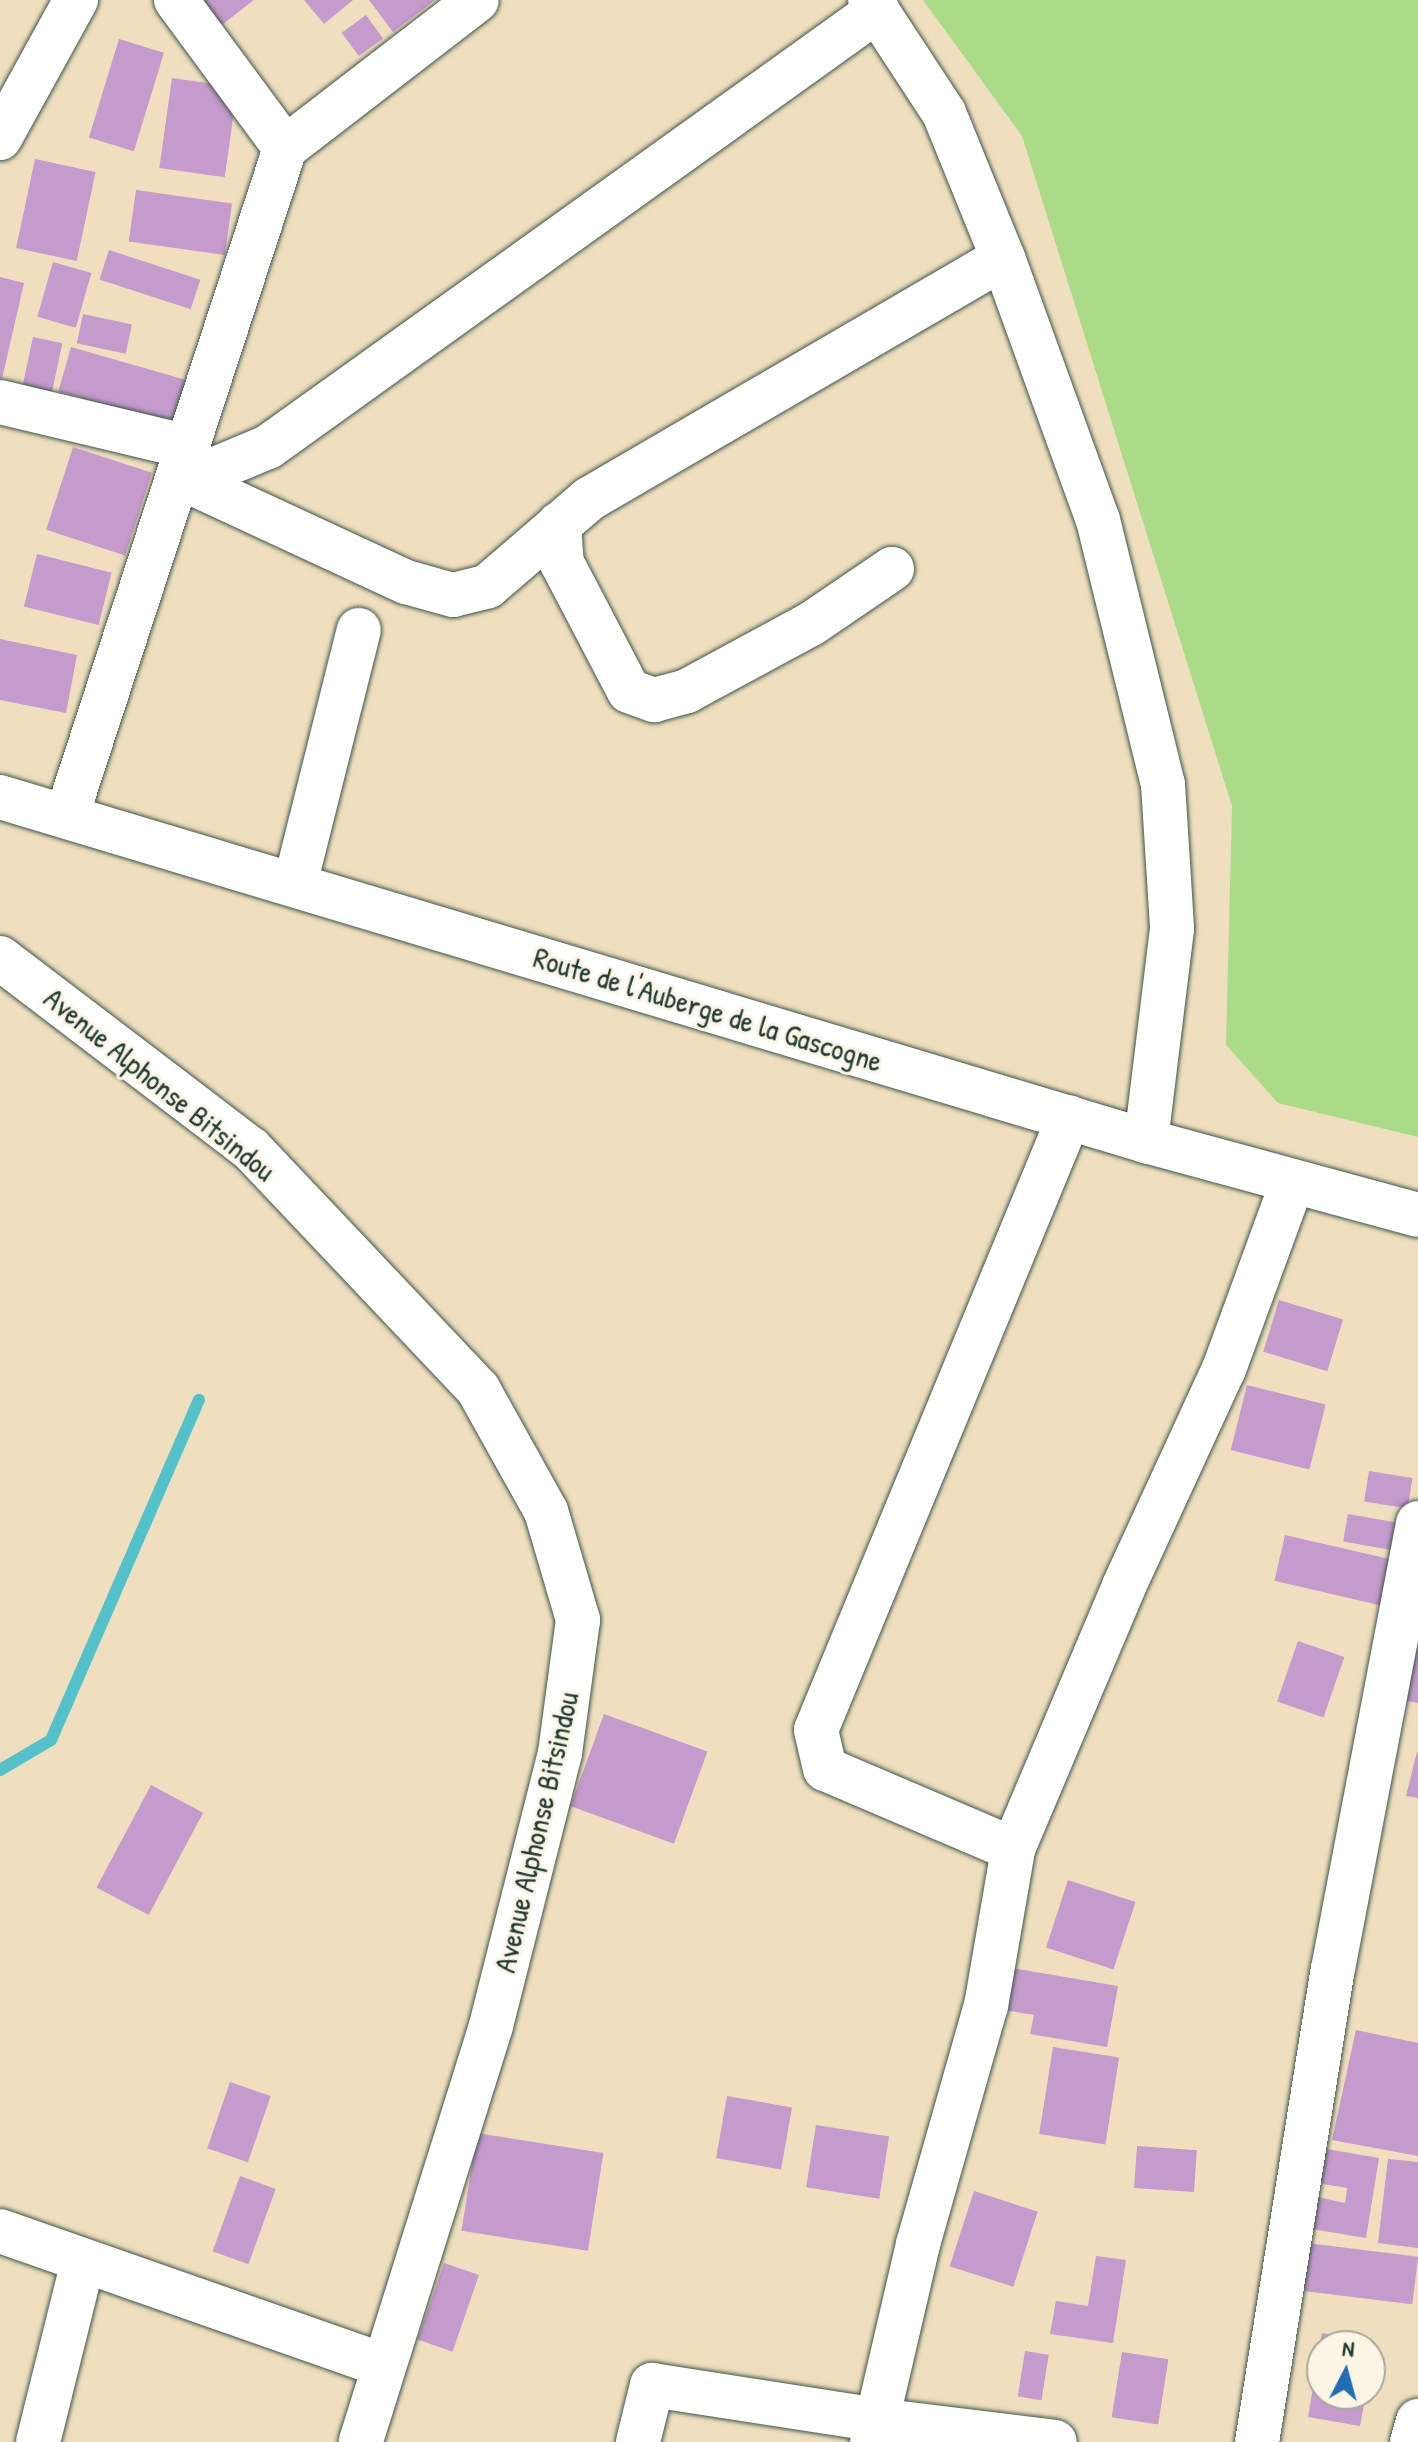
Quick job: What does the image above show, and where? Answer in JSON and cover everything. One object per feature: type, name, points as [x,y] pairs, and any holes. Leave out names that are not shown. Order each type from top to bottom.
[{"type":"street","points":[[0,138],[76,0]]},
{"type":"street","points":[[176,0],[285,148]]},
{"type":"street","points":[[67,815],[185,471],[285,148],[477,0]]},
{"type":"street","points":[[185,471],[268,447],[874,5],[944,113],[1003,258],[1098,520],[1163,784],[1172,929],[1146,1141]]},
{"type":"street","points":[[0,402],[185,471],[406,582],[453,595],[488,586],[589,499],[1003,258]]},
{"type":"street","points":[[559,524],[562,563],[629,691],[654,700],[687,691],[811,624],[892,569]]},
{"type":"street","points":[[295,884],[359,630]]},
{"type":"street","name":"Route de l'Auberge de la Gascogne","points":[[0,797],[1146,1141],[1418,1215]]},
{"type":"street","name":"Avenue Alphonse Bitsindou","points":[[0,958],[251,1149],[478,1389],[546,1511],[578,1620],[560,1753],[491,2026],[361,2442]]},
{"type":"street","points":[[1013,1849],[825,1769],[816,1730],[1069,1117]]},
{"type":"street","points":[[874,2431],[918,2244],[986,2006],[1013,1849],[1124,1586],[1224,1369],[1292,1183]]},
{"type":"street","points":[[1257,2442],[1333,1969],[1418,1523]]},
{"type":"street","points":[[0,2231],[383,2365]]},
{"type":"street","points":[[38,2442],[83,2262]]},
{"type":"street","points":[[638,2442],[652,2385],[874,2431],[1055,2442]]},
{"type":"street","points":[[1412,2442],[1418,2421]]},
{"type":"green space","points":[[923,0],[1418,0],[1418,1137],[1278,1103],[1226,1045],[1232,806],[1022,136]]},
{"type":"building","points":[[184,0],[254,0],[210,34]]},
{"type":"building","points":[[304,0],[353,0],[324,24]]},
{"type":"building","points":[[369,0],[435,0],[393,32]]},
{"type":"building","points":[[366,15],[383,38],[359,56],[342,33]]},
{"type":"building","points":[[119,39],[164,53],[134,151],[89,137]]},
{"type":"building","points":[[172,78],[237,87],[225,177],[159,168]]},
{"type":"building","points":[[35,159],[96,172],[77,261],[16,248]]},
{"type":"building","points":[[136,190],[232,203],[225,255],[129,241]]},
{"type":"building","points":[[109,250],[200,280],[191,309],[99,279]]},
{"type":"building","points":[[53,262],[91,273],[76,328],[37,317]]},
{"type":"building","points":[[0,277],[24,283],[2,379],[0,378]]},
{"type":"building","points":[[83,314],[132,324],[126,354],[77,343]]},
{"type":"building","points":[[33,337],[62,343],[52,394],[22,388]]},
{"type":"building","points":[[71,347],[193,382],[180,426],[58,391]]},
{"type":"building","points":[[73,447],[152,473],[125,555],[46,530]]},
{"type":"building","points":[[37,554],[112,573],[99,625],[24,606]]},
{"type":"building","points":[[0,639],[77,655],[66,713],[0,700]]},
{"type":"building","points":[[1279,1300],[1343,1320],[1327,1371],[1263,1352]]},
{"type":"building","points":[[1247,1385],[1326,1405],[1309,1470],[1231,1450]]},
{"type":"building","points":[[1369,1471],[1412,1478],[1408,1509],[1364,1502]]},
{"type":"building","points":[[1348,1514],[1399,1523],[1394,1551],[1343,1542]]},
{"type":"building","points":[[1285,1535],[1398,1561],[1387,1607],[1274,1581]]},
{"type":"building","points":[[1298,1641],[1344,1657],[1323,1717],[1277,1702]]},
{"type":"building","points":[[1418,1648],[1418,1703],[1407,1701]]},
{"type":"building","points":[[604,1714],[707,1752],[674,1844],[570,1806]]},
{"type":"building","points":[[1418,1753],[1418,1798],[1406,1796]]},
{"type":"building","points":[[151,1785],[203,1813],[149,1915],[97,1887]]},
{"type":"building","points":[[1068,1880],[1136,1902],[1114,1969],[1046,1948]]},
{"type":"building","points":[[1011,1968],[1118,1986],[1107,2047],[1030,2034],[1034,2015],[1004,2010]]},
{"type":"building","points":[[1356,2030],[1418,2043],[1418,2156],[1332,2140]]},
{"type":"building","points":[[1053,2047],[1119,2057],[1105,2144],[1039,2134]]},
{"type":"building","points":[[230,2082],[271,2096],[248,2162],[207,2148]]},
{"type":"building","points":[[727,2096],[792,2107],[781,2170],[716,2158]]},
{"type":"building","points":[[816,2125],[889,2137],[879,2199],[806,2187]]},
{"type":"building","points":[[477,2133],[603,2153],[588,2251],[462,2231]]},
{"type":"building","points":[[1137,2146],[1197,2150],[1194,2192],[1134,2188]]},
{"type":"building","points":[[1321,2148],[1379,2158],[1366,2238],[1306,2228],[1313,2196],[1345,2203],[1347,2188],[1317,2183]]},
{"type":"building","points":[[1388,2159],[1418,2162],[1418,2248],[1378,2243]]},
{"type":"building","points":[[240,2176],[276,2189],[248,2264],[213,2251]]},
{"type":"building","points":[[974,2191],[1038,2212],[1013,2287],[950,2266]]},
{"type":"building","points":[[1307,2243],[1418,2257],[1412,2304],[1301,2291]]},
{"type":"building","points":[[1096,2256],[1126,2260],[1113,2343],[1050,2334],[1056,2301],[1088,2306]]},
{"type":"building","points":[[444,2263],[479,2275],[453,2352],[418,2340]]},
{"type":"building","points":[[1025,2351],[1049,2355],[1042,2400],[1018,2396]]},
{"type":"building","points":[[1122,2352],[1168,2359],[1158,2425],[1112,2417]]},
{"type":"building","points":[[1309,2410],[1363,2410],[1360,2426],[1308,2417]]},
{"type":"waterway","points":[[0,1770],[51,1740],[199,1400]]}]
